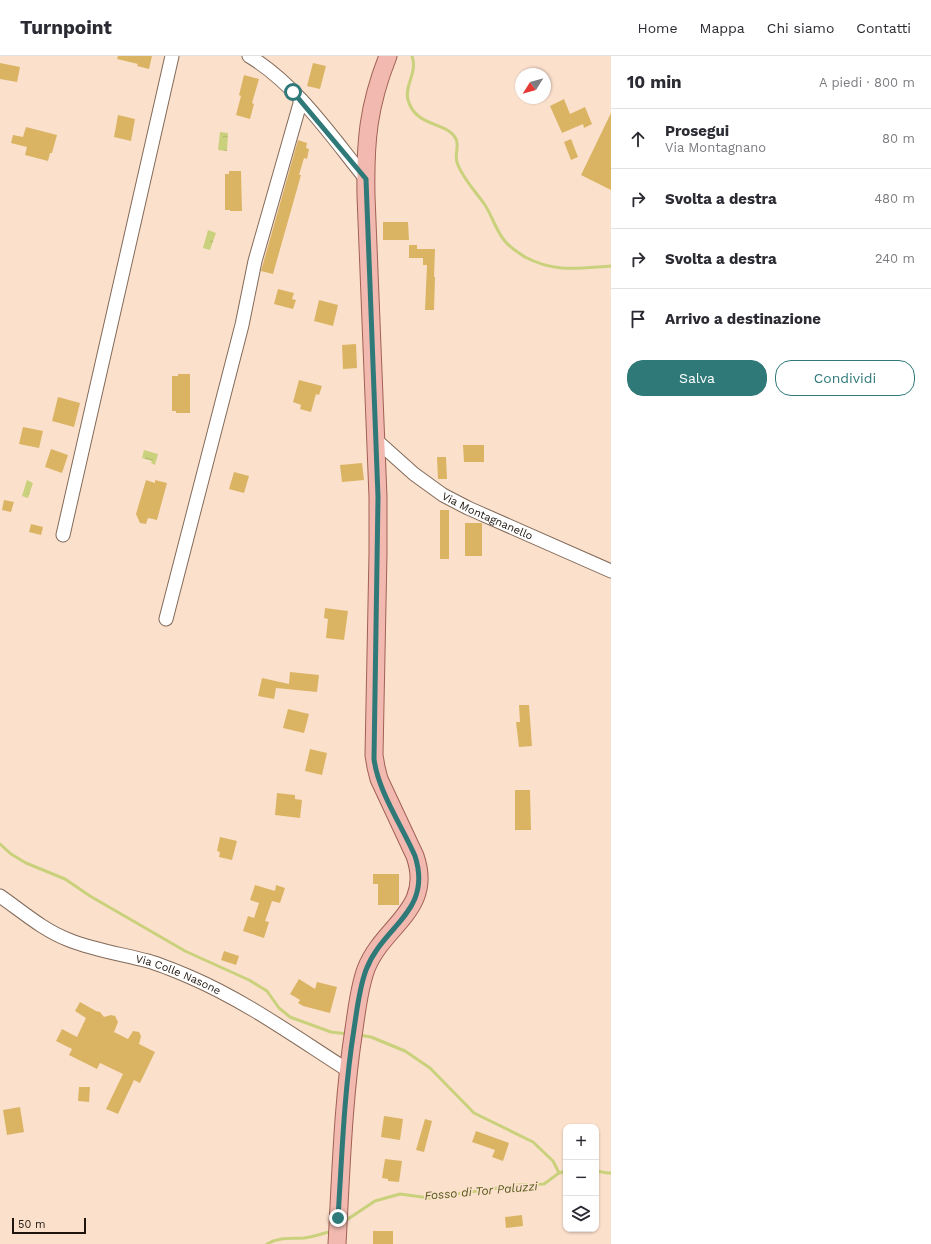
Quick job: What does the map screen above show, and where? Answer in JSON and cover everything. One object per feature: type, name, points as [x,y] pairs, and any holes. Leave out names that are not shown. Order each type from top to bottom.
[{"type":"main road","points":[[337,1232],[349,1071],[362,985],[368,964],[383,940],[412,906],[420,880],[415,856],[382,786],[374,759],[378,559],[376,440],[366,144],[370,112],[379,79],[388,56]]},
{"type":"street","points":[[63,535],[172,56]]},
{"type":"street","points":[[250,56],[275,74],[300,100],[366,179]]},
{"type":"street","points":[[166,620],[242,325],[255,261],[300,100]]},
{"type":"street","name":"Via Montagnanello","points":[[376,440],[414,474],[443,495],[468,508],[611,571]]},
{"type":"street","name":"Via Colle Nasone","points":[[0,896],[42,926],[63,938],[150,962],[185,974],[205,983],[272,1022],[349,1071]]},
{"type":"water","points":[[220,132],[228,133],[227,151],[218,150]]},
{"type":"water","points":[[208,230],[216,233],[210,250],[203,248]]},
{"type":"water","points":[[144,450],[158,454],[155,465],[151,463],[152,461],[142,458]]},
{"type":"water","points":[[27,480],[33,483],[28,498],[22,496]]},
{"type":"building","points":[[118,56],[152,56],[149,69],[137,66],[138,64],[117,59]]},
{"type":"building","points":[[0,63],[20,67],[17,82],[0,79]]},
{"type":"building","points":[[313,63],[326,66],[320,89],[307,86]]},
{"type":"building","points":[[244,75],[259,79],[252,103],[254,104],[250,119],[236,115]]},
{"type":"building","points":[[564,99],[570,114],[585,107],[592,124],[584,128],[583,124],[562,133],[550,106]]},
{"type":"building","points":[[611,113],[611,190],[581,175]]},
{"type":"building","points":[[118,115],[135,119],[131,141],[114,137]]},
{"type":"building","points":[[26,127],[57,135],[48,161],[25,155],[27,147],[11,143],[13,135],[23,137]]},
{"type":"building","points":[[571,139],[578,157],[571,160],[564,142]]},
{"type":"building","points":[[298,140],[307,143],[306,148],[309,149],[307,159],[304,158],[299,175],[301,175],[273,274],[261,271]]},
{"type":"building","points":[[229,171],[241,171],[242,211],[225,210],[225,174],[229,174]]},
{"type":"building","points":[[383,222],[408,222],[409,240],[383,240]]},
{"type":"building","points":[[409,245],[417,245],[417,249],[435,249],[434,310],[425,310],[427,265],[423,265],[423,258],[409,258]]},
{"type":"building","points":[[278,289],[294,293],[292,299],[296,300],[293,309],[274,304]]},
{"type":"building","points":[[319,300],[338,305],[333,326],[314,321]]},
{"type":"building","points":[[356,344],[357,368],[343,369],[342,345]]},
{"type":"building","points":[[178,374],[190,374],[190,413],[176,413],[176,411],[172,411],[172,376],[178,376]]},
{"type":"building","points":[[299,380],[322,386],[319,395],[316,394],[311,412],[300,409],[301,405],[293,402]]},
{"type":"building","points":[[58,397],[80,403],[74,427],[52,421]]},
{"type":"building","points":[[23,427],[43,431],[39,448],[19,444]]},
{"type":"building","points":[[463,445],[484,445],[484,462],[464,462]]},
{"type":"building","points":[[51,449],[68,455],[62,473],[45,467]]},
{"type":"building","points":[[437,457],[446,457],[447,479],[438,479]]},
{"type":"building","points":[[362,463],[364,480],[342,482],[340,465]]},
{"type":"building","points":[[234,472],[249,476],[244,493],[229,489]]},
{"type":"building","points":[[146,480],[155,483],[155,480],[167,483],[157,520],[148,518],[146,524],[140,523],[136,514]]},
{"type":"building","points":[[4,500],[14,502],[11,512],[2,510]]},
{"type":"building","points":[[440,510],[449,510],[449,559],[440,559]]},
{"type":"building","points":[[465,523],[482,523],[482,556],[465,556]]},
{"type":"building","points":[[31,524],[43,527],[41,535],[29,532]]},
{"type":"building","points":[[325,608],[348,611],[344,640],[326,638],[328,619],[324,618]]},
{"type":"building","points":[[290,672],[319,675],[317,692],[276,688],[274,699],[258,696],[262,678],[289,684]]},
{"type":"building","points":[[519,705],[529,705],[532,746],[519,747],[516,722],[520,722]]},
{"type":"building","points":[[288,709],[309,714],[304,733],[283,728]]},
{"type":"building","points":[[310,749],[327,753],[322,775],[305,771]]},
{"type":"building","points":[[515,790],[530,790],[531,830],[515,830]]},
{"type":"building","points":[[277,793],[295,795],[295,799],[302,800],[300,818],[275,815]]},
{"type":"building","points":[[220,837],[237,841],[232,860],[219,857],[220,852],[217,851]]},
{"type":"building","points":[[373,874],[399,874],[399,905],[378,905],[378,884],[373,884]]},
{"type":"building","points":[[255,885],[275,891],[276,885],[285,888],[280,903],[272,901],[265,921],[269,922],[264,938],[243,931],[248,916],[254,918],[259,903],[250,900]]},
{"type":"building","points":[[224,951],[239,956],[236,965],[221,960]]},
{"type":"building","points":[[299,979],[315,989],[317,982],[337,987],[330,1013],[303,1006],[298,1003],[300,1000],[290,994]]},
{"type":"building","points":[[80,1002],[100,1012],[104,1017],[111,1015],[115,1016],[118,1022],[114,1032],[128,1039],[133,1031],[139,1032],[141,1036],[139,1044],[155,1052],[140,1083],[134,1080],[118,1114],[106,1109],[123,1074],[100,1063],[97,1069],[69,1055],[72,1049],[56,1041],[62,1029],[77,1037],[86,1018],[75,1011]]},
{"type":"building","points":[[79,1087],[90,1087],[89,1102],[78,1101]]},
{"type":"building","points":[[20,1107],[24,1132],[7,1135],[3,1110]]},
{"type":"building","points":[[384,1116],[403,1119],[400,1140],[381,1137]]},
{"type":"building","points":[[425,1119],[432,1121],[424,1152],[416,1150]]},
{"type":"building","points":[[476,1131],[509,1143],[503,1161],[492,1157],[495,1150],[472,1142]]},
{"type":"building","points":[[385,1159],[402,1161],[399,1182],[388,1181],[388,1179],[382,1178]]},
{"type":"building","points":[[522,1215],[523,1226],[506,1228],[505,1217]]},
{"type":"building","points":[[373,1231],[393,1231],[393,1244],[373,1244]]},
{"type":"waterway","points":[[412,56],[413,68],[407,94],[412,109],[424,120],[452,133],[457,142],[457,162],[467,181],[485,205],[506,243],[525,257],[547,265],[567,268],[611,266]]},
{"type":"waterway","points":[[0,844],[11,854],[26,863],[65,879],[90,896],[185,951],[249,980],[267,991],[279,1008],[290,1017],[331,1032],[348,1034]]},
{"type":"waterway","points":[[359,1035],[371,1037],[405,1051],[430,1068],[474,1113],[533,1142],[553,1161],[559,1173]]},
{"type":"waterway","name":"Fosso di Tor Paluzzi","points":[[345,1221],[375,1201],[400,1194],[429,1198],[519,1185],[544,1184],[563,1172]]},
{"type":"waterway","points":[[599,1172],[611,1173]]},
{"type":"waterway","name":"Fosso di Tor Paluzzi","points":[[267,1244],[280,1239],[310,1237],[329,1232],[332,1229]]},
{"type":"route","points":[[293,92],[366,179],[378,497],[374,759],[388,801],[415,856],[420,880],[412,906],[383,940],[371,957],[362,985],[349,1071],[338,1218]]}]
